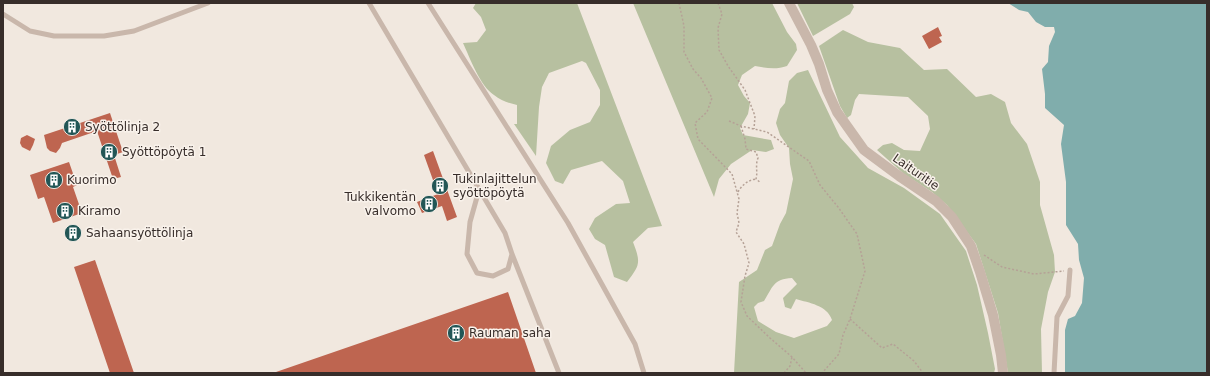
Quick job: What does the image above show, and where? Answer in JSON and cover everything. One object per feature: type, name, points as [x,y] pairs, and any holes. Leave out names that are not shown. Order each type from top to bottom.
[{"type":"street","name":"Laituritie","points":[[789,3],[819,64],[827,90],[837,112],[860,145],[864,150],[899,176],[936,201],[952,217],[970,246],[980,272],[992,315],[1001,355],[1003,373]]},
{"type":"lane","points":[[3,14],[30,31],[54,36],[104,36],[134,31],[208,3]]},
{"type":"lane","points":[[369,3],[505,233],[559,373]]},
{"type":"lane","points":[[428,3],[568,222],[635,344],[644,373]]},
{"type":"lane","points":[[479,190],[470,222],[467,254],[477,273],[493,276],[508,269],[512,254]]},
{"type":"lane","points":[[1054,373],[1057,317],[1068,296],[1070,270]]},
{"type":"path","points":[[679,3],[684,26],[684,52],[712,98],[707,112],[696,123],[698,138],[732,174],[738,193],[739,199],[737,213],[739,223],[736,232],[744,244],[749,263],[745,276],[741,302],[747,316],[792,357],[806,373]]},
{"type":"path","points":[[718,3],[722,14],[718,28],[719,50],[745,90],[755,116],[754,129]]},
{"type":"path","points":[[729,121],[741,126],[767,132],[809,161],[820,184],[857,234],[864,271],[850,319],[843,335],[839,354],[822,373]]},
{"type":"path","points":[[741,126],[746,149],[756,152],[758,158],[756,162],[756,178],[760,183]]},
{"type":"path","points":[[738,193],[740,188],[749,180],[756,178]]},
{"type":"path","points":[[983,255],[1002,267],[1034,274],[1070,270]]},
{"type":"path","points":[[850,319],[882,348],[893,344],[914,361],[923,373]]},
{"type":"path","points":[[784,373],[790,366],[792,357]]},
{"type":"green space","points":[[476,3],[577,3],[662,226],[648,228],[633,242],[638,264],[635,272],[627,282],[614,277],[605,245],[595,239],[589,229],[595,218],[616,204],[630,203],[623,181],[602,161],[571,170],[563,184],[555,181],[546,163],[551,146],[570,130],[590,122],[600,105],[600,90],[586,63],[582,61],[549,73],[542,87],[539,107],[536,156],[514,124],[517,124],[517,105],[502,100],[489,91],[480,79],[463,43],[477,42],[486,30],[481,17],[473,8]]},
{"type":"green space","points":[[633,3],[772,3],[787,32],[796,44],[797,50],[787,66],[767,68],[755,66],[742,75],[738,85],[750,103],[748,114],[740,128],[743,135],[771,140],[774,149],[766,152],[752,150],[731,164],[719,179],[714,197]]},
{"type":"green space","points":[[797,3],[852,3],[854,7],[850,14],[813,36]]},
{"type":"green space","points":[[843,30],[868,42],[900,48],[924,70],[947,69],[976,97],[991,94],[1005,102],[1011,123],[1027,144],[1040,182],[1040,205],[1054,255],[1055,272],[1048,292],[1041,329],[1042,373],[1008,373],[998,313],[976,244],[947,205],[932,192],[904,174],[877,150],[883,145],[892,143],[904,150],[920,151],[930,129],[928,116],[908,97],[859,94],[855,100],[851,115],[847,118],[840,106],[819,46]]},
{"type":"green space","points":[[808,70],[840,137],[868,168],[904,188],[940,214],[966,251],[977,285],[995,369],[994,373],[734,373],[739,282],[757,270],[765,250],[772,246],[780,224],[786,213],[793,179],[789,148],[780,135],[776,123],[780,109],[785,103],[789,81],[797,73]],"holes":[[[792,278],[797,284],[783,298],[785,307],[791,309],[796,299],[817,305],[826,311],[832,320],[827,326],[794,338],[776,332],[758,321],[754,307],[758,303],[764,301],[777,282]]]},
{"type":"water","points":[[1008,3],[1207,3],[1207,373],[1065,373],[1065,330],[1068,319],[1075,316],[1082,303],[1084,278],[1079,260],[1078,244],[1066,225],[1066,182],[1061,144],[1064,125],[1045,108],[1042,69],[1048,62],[1049,46],[1055,32],[1054,27],[1045,27],[1036,22],[1028,12],[1019,10]]},
{"type":"building","points":[[938,27],[942,36],[939,37],[942,42],[929,49],[922,36]]},
{"type":"building","points":[[110,113],[123,152],[114,155],[121,177],[113,179],[97,131],[62,143],[56,153],[47,148],[44,135]]},
{"type":"building","points":[[27,135],[35,139],[30,151],[22,147],[20,143],[21,138]]},
{"type":"building","name":"Tukinlajittelun syöttöpöytä","points":[[433,151],[457,217],[447,221],[442,206],[422,213],[417,202],[438,194],[424,155]]},
{"type":"building","points":[[69,162],[77,185],[73,187],[82,213],[53,223],[44,197],[38,199],[30,175]]},
{"type":"building","points":[[95,260],[134,373],[110,373],[74,267]]},
{"type":"building","name":"Rauman saha","points":[[508,292],[536,373],[276,373],[276,372]]},
{"type":"place","name":"Syöttölinja 2","points":[[72,127]]},
{"type":"place","name":"Syöttöpöytä 1","points":[[109,152]]},
{"type":"place","name":"Kuorimo","points":[[54,180]]},
{"type":"place","name":"Tukinlajittelun syöttöpöytä","points":[[440,186]]},
{"type":"place","name":"Tukkikentän valvomo","points":[[429,204]]},
{"type":"place","name":"Kiramo","points":[[65,211]]},
{"type":"place","name":"Sahaansyöttölinja","points":[[73,233]]},
{"type":"place","name":"Rauman saha","points":[[456,333]]}]
